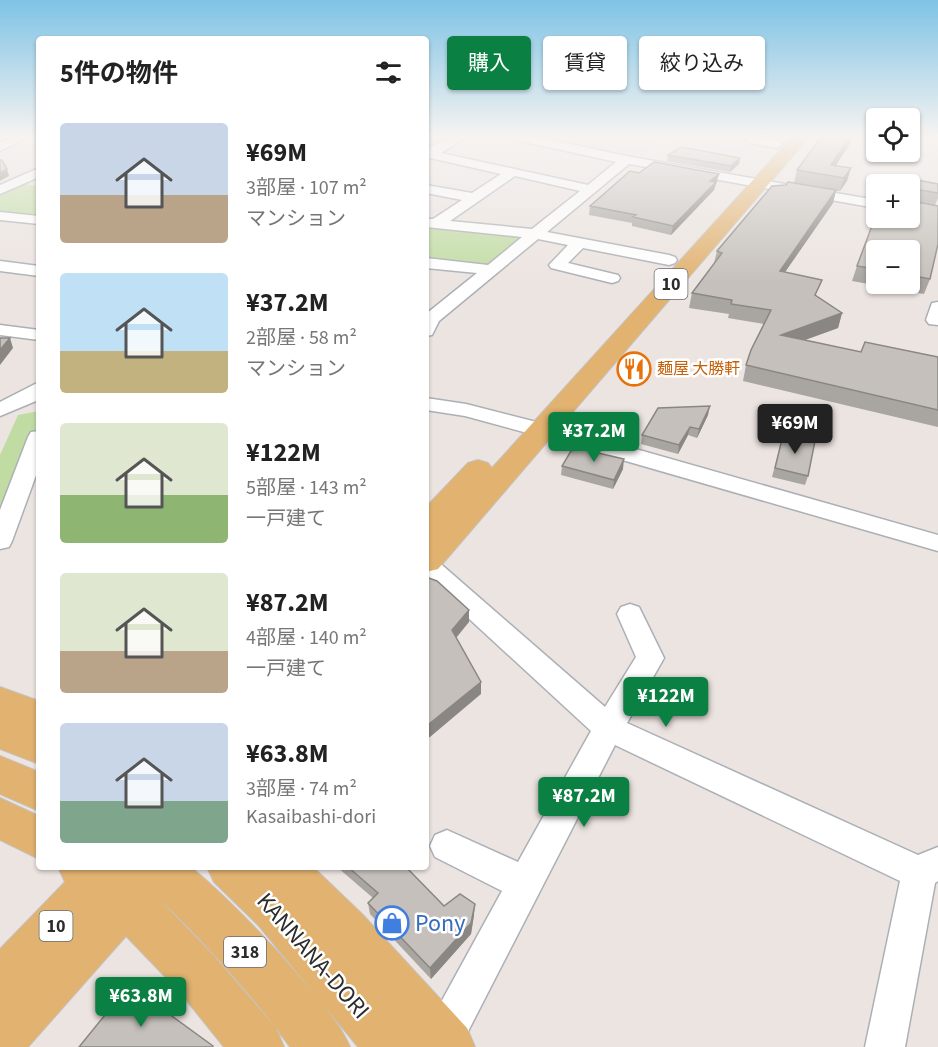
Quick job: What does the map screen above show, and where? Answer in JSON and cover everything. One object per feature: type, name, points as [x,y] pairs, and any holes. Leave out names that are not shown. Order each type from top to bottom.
[{"type":"main road","name":"10","points":[[429,559],[530,427],[669,260],[749,185]]},
{"type":"main road","name":"10","points":[[429,523],[530,427],[749,185]]},
{"type":"main road","points":[[0,703],[36,717]]},
{"type":"main road","points":[[0,731],[36,746]]},
{"type":"main road","points":[[0,774],[36,791]]},
{"type":"main road","points":[[0,818],[36,836]]},
{"type":"main road","name":"10","points":[[0,985],[104,879],[144,870]]},
{"type":"main road","name":"318","points":[[160,870],[194,899],[239,945],[290,1004],[323,1047]]},
{"type":"main road","name":"KANNANA-DORI","points":[[233,870],[276,909],[392,1047]]},
{"type":"main road","points":[[284,870],[345,931],[445,1044]]},
{"type":"main road","name":"10","points":[[0,1039],[104,879]]},
{"type":"main road","name":"318","points":[[104,879],[176,950],[257,1047]]},
{"type":"street","points":[[431,223],[493,185]]},
{"type":"street","points":[[570,185],[589,189]]},
{"type":"street","points":[[429,322],[594,185]]},
{"type":"street","points":[[762,185],[866,202]]},
{"type":"street","points":[[429,190],[474,198]]},
{"type":"street","points":[[0,216],[36,220]]},
{"type":"street","points":[[431,223],[534,234],[669,260]]},
{"type":"street","points":[[579,243],[557,265],[612,278]]},
{"type":"street","points":[[429,262],[492,270]]},
{"type":"street","points":[[0,266],[36,271]]},
{"type":"street","points":[[938,307],[935,320],[938,320]]},
{"type":"street","points":[[0,330],[36,335]]},
{"type":"street","points":[[0,401],[36,395]]},
{"type":"street","points":[[0,410],[36,395]]},
{"type":"street","points":[[429,404],[466,410],[530,427],[938,543]]},
{"type":"street","points":[[0,541],[36,445]]},
{"type":"street","points":[[429,566],[608,728],[928,868],[885,1047]]},
{"type":"street","points":[[445,1044],[608,728],[650,658],[630,614]]},
{"type":"street","points":[[447,846],[526,884]]},
{"type":"green space","points":[[22,185],[36,186],[36,217],[0,213],[0,196]]},
{"type":"green space","points":[[429,225],[519,234],[523,238],[491,264],[483,266],[429,259]]},
{"type":"green space","points":[[36,412],[36,435],[0,528],[0,455],[18,415]]},
{"type":"building","points":[[614,185],[713,185],[673,226],[633,217],[636,215],[590,206]]},
{"type":"building","points":[[805,185],[836,190],[780,271],[822,280],[815,295],[842,313],[781,335],[861,352],[865,342],[938,357],[938,410],[746,365],[771,310],[731,304],[732,300],[692,293],[722,253],[717,251],[772,186]]},
{"type":"building","points":[[920,185],[938,185],[938,193],[920,190]]},
{"type":"building","points":[[920,203],[938,206],[938,244],[930,279],[920,277],[920,240],[867,240],[871,228],[920,228]]},
{"type":"building","points":[[866,242],[866,267],[857,266]]},
{"type":"building","points":[[0,338],[10,338],[0,350]]},
{"type":"building","points":[[710,406],[699,429],[690,427],[679,445],[642,435],[658,408]]},
{"type":"building","points":[[783,435],[815,441],[808,476],[775,468]]},
{"type":"building","points":[[581,449],[624,459],[614,480],[562,466],[571,451]]},
{"type":"building","points":[[429,578],[437,581],[469,610],[452,630],[481,682],[429,724]]},
{"type":"building","points":[[351,870],[409,870],[444,906],[460,894],[475,904],[471,923],[430,968],[368,903],[378,893]]},
{"type":"building","points":[[143,995],[213,1046],[79,1047],[118,999]]},
{"type":"place","name":"麺屋 大勝軒","points":[[634,369]]},
{"type":"place","name":"Pony","points":[[392,923]]}]
